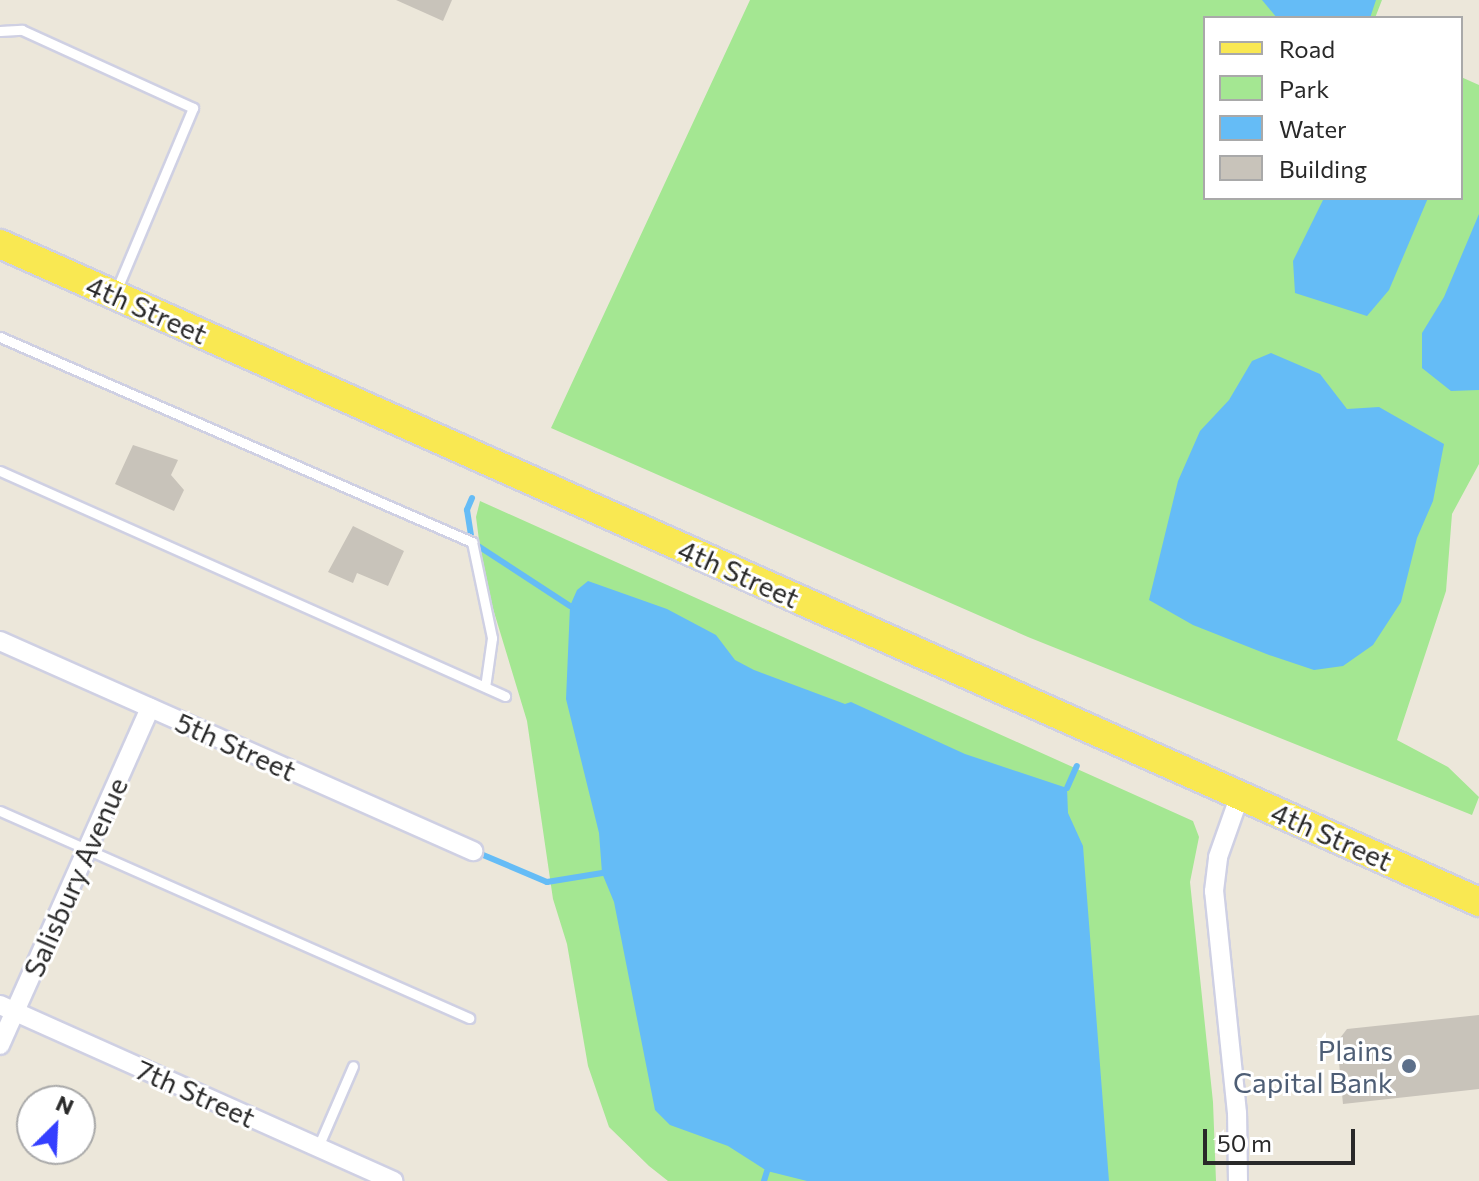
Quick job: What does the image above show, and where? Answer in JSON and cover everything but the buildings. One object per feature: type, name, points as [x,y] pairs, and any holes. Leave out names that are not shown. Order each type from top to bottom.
[{"type":"main road","name":"4th Street","points":[[0,244],[1479,902]]},
{"type":"street","name":"5th Street","points":[[0,641],[473,851]]},
{"type":"street","name":"Salisbury Avenue","points":[[0,1045],[7,1009],[87,849],[150,708]]},
{"type":"street","points":[[1238,1181],[1237,1113],[1214,891],[1218,857],[1240,795]]},
{"type":"street","name":"7th Street","points":[[7,1009],[393,1181]]},
{"type":"lane","points":[[0,31],[22,30],[193,108],[115,295]]},
{"type":"lane","points":[[0,337],[472,542],[492,638],[485,687]]},
{"type":"lane","points":[[0,471],[505,696]]},
{"type":"lane","points":[[0,811],[469,1018]]},
{"type":"lane","points":[[318,1147],[353,1066]]},
{"type":"green space","points":[[750,0],[1382,0],[1376,16],[1203,16],[1203,200],[1463,200],[1463,78],[1479,85],[1479,464],[1452,514],[1446,591],[1397,740],[1448,767],[1479,797],[1472,815],[1028,637],[551,428]]},
{"type":"green space","points":[[480,501],[1193,821],[1199,837],[1190,882],[1213,1102],[1216,1181],[668,1181],[649,1166],[609,1127],[588,1066],[567,944],[553,899],[527,721],[484,579],[476,517]]},
{"type":"water","points":[[1262,0],[1376,0],[1371,16],[1275,16]]},
{"type":"water","points":[[1323,200],[1427,200],[1389,290],[1367,316],[1295,293],[1293,261]]},
{"type":"water","points":[[1479,214],[1479,390],[1451,391],[1422,368],[1422,333],[1444,297]]},
{"type":"water","points":[[1271,353],[1320,374],[1347,409],[1379,407],[1444,444],[1433,501],[1417,538],[1401,602],[1373,645],[1343,666],[1314,670],[1269,655],[1193,625],[1149,600],[1178,481],[1200,431],[1229,400],[1252,361]]},
{"type":"water","points":[[588,581],[667,609],[716,635],[735,660],[754,670],[845,704],[851,702],[965,754],[1067,788],[1068,813],[1083,846],[1109,1181],[807,1181],[767,1171],[728,1146],[670,1125],[655,1110],[614,902],[602,873],[599,833],[566,699],[570,606],[577,590]]},
{"type":"waterway","points":[[472,498],[467,510],[472,542],[570,606]]},
{"type":"waterway","points":[[1067,788],[1077,766]]},
{"type":"waterway","points":[[476,852],[547,882],[602,873]]},
{"type":"waterway","points":[[764,1181],[767,1171]]},
{"type":"place","name":"Plains Capital Bank","points":[[1409,1066]]}]
